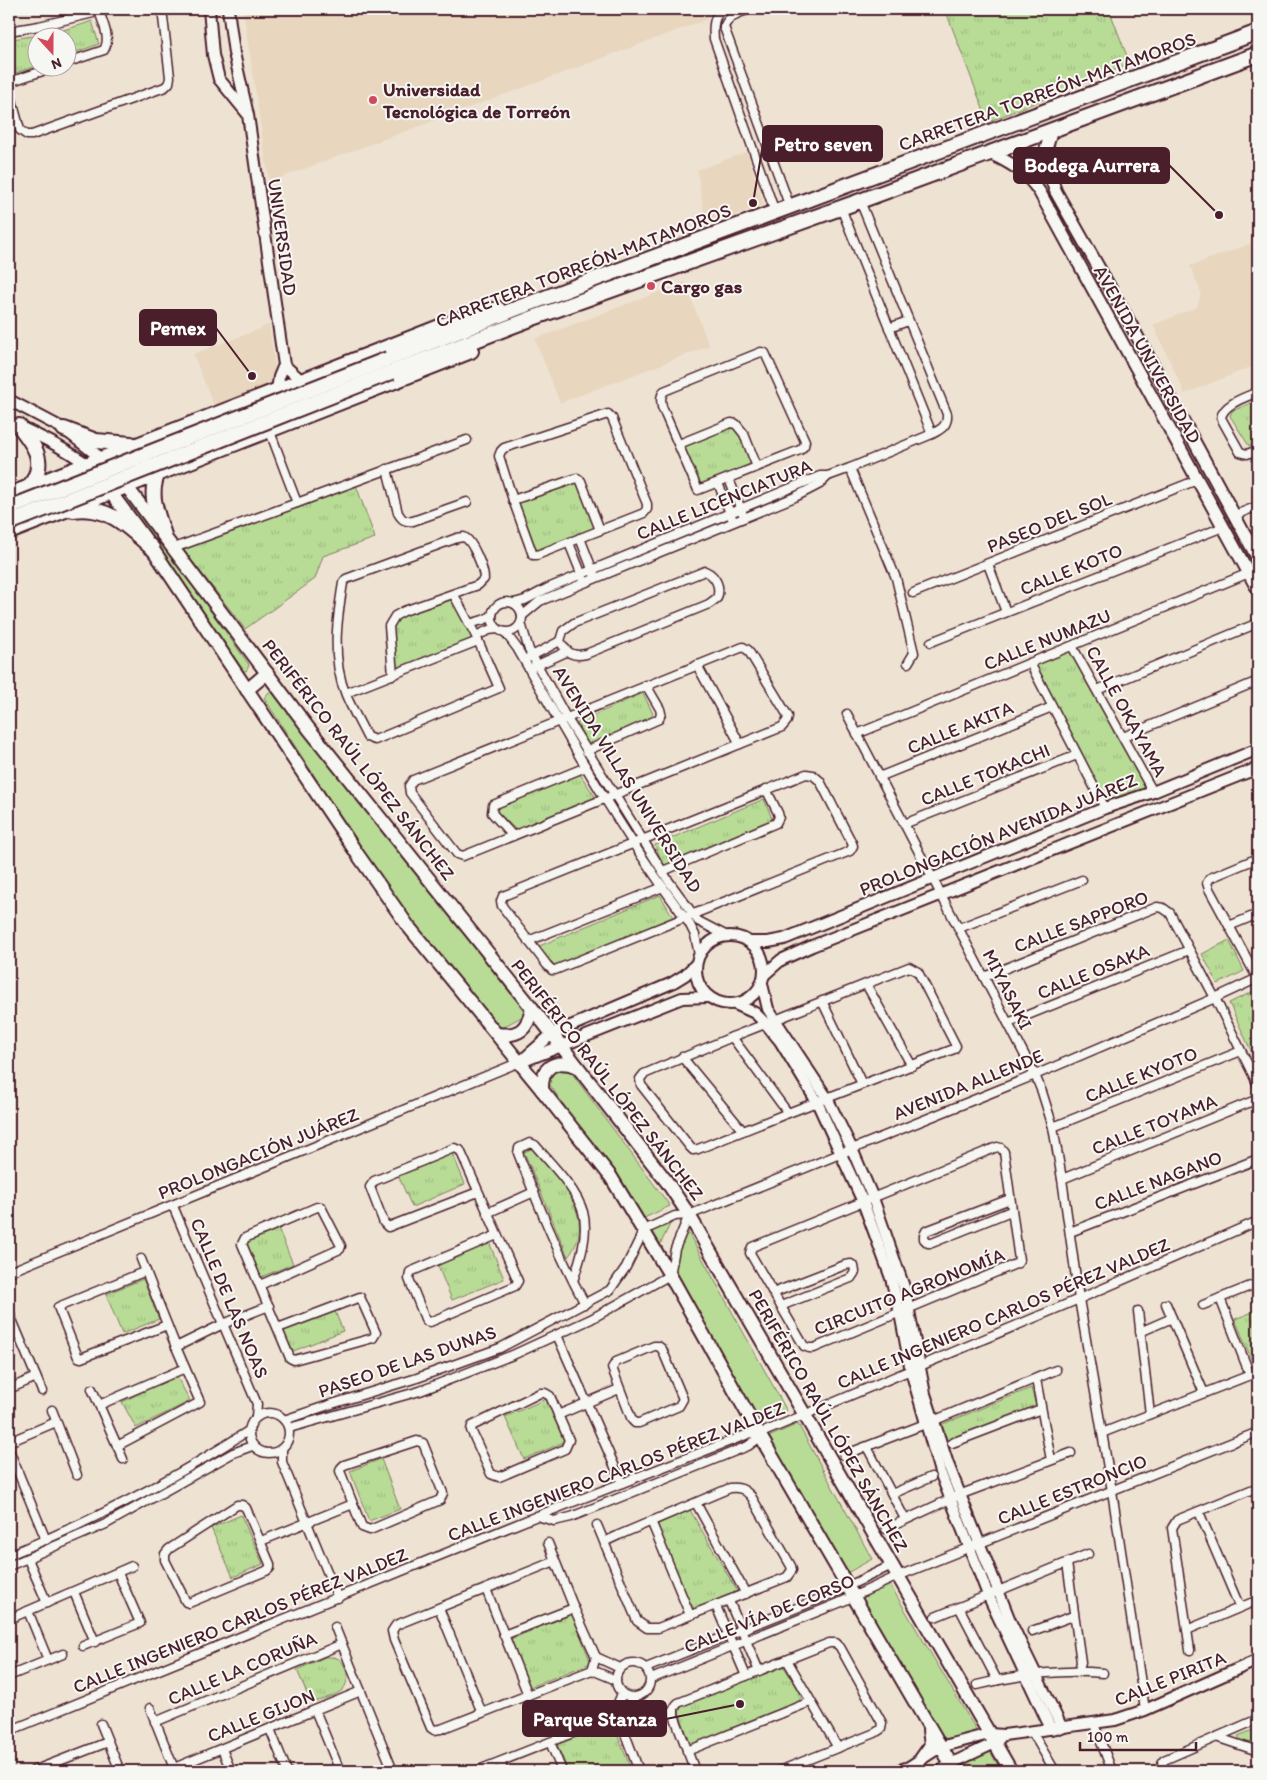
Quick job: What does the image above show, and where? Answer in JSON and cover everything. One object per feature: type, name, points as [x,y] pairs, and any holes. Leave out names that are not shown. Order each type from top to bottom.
[{"type":"highway","name":"CARRETERA TORREÓN-MATAMOROS","points":[[9,508],[390,365],[515,309],[1258,32]]},
{"type":"highway","points":[[9,522],[390,365],[533,318],[841,208],[1258,54]]},
{"type":"highway","points":[[9,495],[468,316],[498,309],[515,309]]},
{"type":"highway","points":[[9,532],[450,360],[484,345],[533,318]]},
{"type":"highway","points":[[14,424],[31,442],[39,462],[36,478],[29,487]]},
{"type":"highway","points":[[64,429],[96,441],[139,444]]},
{"type":"highway","points":[[139,444],[138,454],[141,464],[149,470],[158,473]]},
{"type":"highway","points":[[158,473],[154,481],[152,494],[164,535]]},
{"type":"highway","points":[[29,487],[45,485],[56,491],[61,502],[60,512]]},
{"type":"highway","points":[[60,512],[80,509],[105,512],[119,519],[152,548]]},
{"type":"main road","name":"AVENIDA UNIVERSIDAD","points":[[1052,130],[1045,152],[1046,165],[1056,192],[1258,559]]},
{"type":"main road","name":"AVENIDA UNIVERSIDAD","points":[[989,153],[1011,164],[1026,175],[1039,191],[1258,590]]},
{"type":"main road","points":[[1068,245],[1082,238]]},
{"type":"main road","name":"PERIFÉRICO RAÚL LÓPEZ SÁNCHEZ","points":[[102,458],[174,548],[321,743],[532,1008],[667,1182],[689,1215],[895,1571],[996,1737],[1011,1771]]},
{"type":"main road","points":[[87,464],[111,492],[152,548],[408,926],[520,1062],[611,1177],[644,1230],[759,1434],[940,1746],[948,1769]]},
{"type":"main road","points":[[247,690],[267,673]]},
{"type":"main road","points":[[497,1034],[514,1034],[521,1031],[527,1025],[532,1008]]},
{"type":"main road","points":[[542,1090],[543,1076],[550,1066],[563,1062],[576,1066]]},
{"type":"main road","points":[[921,1759],[931,1744],[931,1734],[928,1725]]},
{"type":"street","points":[[9,30],[39,26],[110,9]]},
{"type":"street","points":[[9,89],[20,130],[27,135],[32,135],[165,86],[170,83],[170,77],[162,9]]},
{"type":"street","points":[[209,9],[213,55],[219,79],[248,115]]},
{"type":"street","name":"UNIVERSIDAD","points":[[228,9],[234,53],[248,115],[284,365],[279,377],[277,390]]},
{"type":"street","points":[[722,9],[716,15],[714,22],[714,39],[775,212]]},
{"type":"street","points":[[750,9],[732,16],[724,27],[790,207]]},
{"type":"street","points":[[78,59],[104,50],[107,46],[108,40],[99,11]]},
{"type":"street","points":[[9,82],[28,76]]},
{"type":"street","points":[[828,476],[932,434],[944,427],[947,419],[860,201]]},
{"type":"street","points":[[841,208],[932,434]]},
{"type":"street","points":[[889,328],[908,321]]},
{"type":"street","points":[[763,352],[804,444],[800,450],[757,467],[702,490],[697,489],[662,407],[661,397],[664,391],[763,352]]},
{"type":"street","points":[[284,365],[302,381]]},
{"type":"street","points":[[1258,392],[1226,408],[1221,413],[1221,418],[1240,452],[1247,454],[1258,450]]},
{"type":"street","points":[[9,400],[64,429],[102,458]]},
{"type":"street","points":[[608,414],[612,418],[647,504],[647,509],[644,513],[600,530],[537,555],[532,554],[499,456],[501,451],[608,414]]},
{"type":"street","points":[[679,444],[731,423],[736,424],[744,434],[757,467]]},
{"type":"street","points":[[14,424],[63,448],[87,464]]},
{"type":"street","points":[[269,429],[297,502]]},
{"type":"street","points":[[174,548],[467,440]]},
{"type":"street","points":[[850,468],[896,578],[914,653],[908,663]]},
{"type":"street","points":[[387,469],[398,513],[401,519],[406,522],[467,502]]},
{"type":"street","name":"CALLE LICENCIATURA","points":[[514,603],[820,476],[828,476]]},
{"type":"street","name":"CALLE LICENCIATURA","points":[[522,620],[540,601],[810,490],[828,476]]},
{"type":"street","points":[[513,500],[577,478],[581,481],[600,530]]},
{"type":"street","points":[[729,479],[744,517]]},
{"type":"street","name":"PASEO DEL SOL","points":[[913,593],[1197,480]]},
{"type":"street","points":[[718,483],[733,522]]},
{"type":"street","points":[[1235,515],[1258,506]]},
{"type":"street","name":"CALLE KOTO","points":[[931,642],[1223,527]]},
{"type":"street","points":[[393,675],[389,626],[392,619],[404,611],[478,585],[484,579],[482,567],[471,542],[464,537],[421,550],[346,578],[343,583],[337,617],[338,659],[346,694],[367,737],[375,740],[497,690],[498,685],[454,595]]},
{"type":"street","points":[[580,538],[595,578]]},
{"type":"street","points":[[569,543],[584,582]]},
{"type":"street","points":[[988,564],[1006,612]]},
{"type":"street","points":[[524,660],[560,641],[563,631],[574,623],[701,572],[708,572],[718,585],[719,595],[709,604],[586,654],[573,655],[566,652],[560,641]]},
{"type":"street","name":"CALLE NUMAZU","points":[[857,734],[1249,573]]},
{"type":"street","points":[[346,694],[477,639],[489,630],[512,631],[517,628],[522,620],[520,608],[514,603],[508,602],[497,605],[492,616],[493,623],[498,629]]},
{"type":"street","points":[[469,624],[492,616]]},
{"type":"street","name":"AVENIDA VILLAS UNIVERSIDAD","points":[[522,620],[524,638],[532,657],[533,667]]},
{"type":"street","points":[[1097,690],[1258,623]]},
{"type":"street","name":"AVENIDA VILLAS UNIVERSIDAD","points":[[506,632],[524,660],[533,667],[586,767],[633,844],[663,887],[689,916],[727,936]]},
{"type":"street","name":"CALLE OKAYAMA","points":[[1072,646],[1153,792]]},
{"type":"street","points":[[739,648],[746,648],[788,716],[787,722],[782,727],[463,856],[457,854],[410,793],[409,786],[413,780],[646,685],[739,648]]},
{"type":"street","points":[[533,667],[566,652]]},
{"type":"street","points":[[1030,663],[1105,808]]},
{"type":"street","points":[[697,665],[740,744]]},
{"type":"street","points":[[1123,737],[1258,681]]},
{"type":"street","points":[[586,751],[659,719],[660,709],[646,685]]},
{"type":"street","name":"CALLE AKITA","points":[[879,777],[1052,707]]},
{"type":"street","name":"MIYASAKI","points":[[847,714],[1035,1075],[1053,1127],[1079,1299],[1112,1491],[1145,1710]]},
{"type":"street","name":"AVENIDA VILLAS UNIVERSIDAD","points":[[562,719],[586,751],[663,871],[689,916],[695,935],[697,960]]},
{"type":"street","name":"PROLONGACIÓN AVENIDA JUÁREZ","points":[[749,942],[768,942],[784,939],[1105,808],[1153,792],[1258,749]]},
{"type":"street","name":"CALLE TOKACHI","points":[[904,824],[1077,755]]},
{"type":"street","points":[[513,836],[492,812],[494,806],[586,767]]},
{"type":"street","name":"PROLONGACIÓN AVENIDA JUÁREZ","points":[[763,979],[772,967],[787,956],[1258,768]]},
{"type":"street","points":[[806,774],[817,777],[852,843],[852,849],[555,970],[546,965],[502,906],[503,896],[766,789],[806,774]]},
{"type":"street","points":[[663,871],[776,823],[778,814],[766,789]]},
{"type":"street","points":[[1258,858],[1210,878],[1207,883],[1258,978]]},
{"type":"street","points":[[959,928],[1082,880]]},
{"type":"street","points":[[528,942],[663,887]]},
{"type":"street","name":"CALLE SAPPORO","points":[[984,976],[1157,907],[1163,908],[1170,913],[1189,950]]},
{"type":"street","points":[[1229,926],[1258,914]]},
{"type":"street","points":[[520,1062],[552,1034],[672,983],[685,975],[710,942],[727,936],[738,937],[749,942],[760,954],[763,962],[764,1000],[770,1022],[780,1040],[822,1100],[868,1200],[891,1278],[905,1311],[915,1369],[929,1422],[955,1497],[1026,1676],[1056,1729]]},
{"type":"street","points":[[1189,950],[1258,1085]]},
{"type":"street","name":"CALLE OSAKA","points":[[1008,1023],[1189,950]]},
{"type":"street","points":[[697,960],[698,983],[708,997]]},
{"type":"street","points":[[909,967],[918,972],[956,1046],[954,1049],[912,1066],[693,1150],[640,1082],[644,1074],[682,1057],[822,1001],[909,967]]},
{"type":"street","name":"AVENIDA ALLENDE","points":[[644,1230],[675,1216],[689,1215],[1035,1075],[1258,978]]},
{"type":"street","points":[[520,1062],[682,998],[708,997],[724,1004],[735,1004],[748,999],[757,991],[763,979]]},
{"type":"street","points":[[866,984],[912,1066]]},
{"type":"street","points":[[822,1001],[862,1084]]},
{"type":"street","points":[[735,1004],[750,1010],[770,1022]]},
{"type":"street","points":[[732,1036],[788,1113]]},
{"type":"street","name":"CALLE KYOTO","points":[[1053,1127],[1241,1051]]},
{"type":"street","points":[[682,1057],[743,1131]]},
{"type":"street","name":"PROLONGACIÓN JUÁREZ","points":[[9,1272],[520,1062]]},
{"type":"street","name":"CALLE TOYAMA","points":[[1062,1179],[1258,1099]]},
{"type":"street","points":[[573,1281],[584,1238],[583,1212],[570,1187],[535,1145],[530,1143],[518,1150],[534,1192],[573,1281],[586,1304]]},
{"type":"street","name":"CIRCUITO AGRONOMÍA","points":[[997,1147],[1001,1148],[1004,1152],[1010,1199],[1018,1263],[814,1348],[804,1346],[750,1253],[752,1247],[997,1147]]},
{"type":"street","points":[[478,1192],[388,1227],[384,1223],[370,1187],[374,1181],[457,1148],[460,1150],[518,1281],[518,1284],[430,1322],[426,1321],[409,1279],[410,1272],[497,1235]]},
{"type":"street","name":"CALLE NAGANO","points":[[1070,1232],[1258,1159]]},
{"type":"street","points":[[487,1213],[534,1192]]},
{"type":"street","points":[[1010,1199],[926,1231],[924,1239],[932,1243],[1011,1211]]},
{"type":"street","name":"CALLE DE LAS NOAS","points":[[173,1206],[257,1404],[256,1417]]},
{"type":"street","points":[[260,1286],[337,1252],[341,1246],[321,1207],[317,1207],[243,1240],[242,1244],[260,1286],[269,1306],[278,1328],[292,1359],[373,1338],[376,1333],[362,1298],[356,1297],[278,1328]]},
{"type":"street","points":[[670,1275],[677,1243],[689,1215]]},
{"type":"street","name":"CALLE INGENIERO CARLOS PÉREZ VALDEZ","points":[[9,1731],[537,1516],[751,1433],[759,1434],[804,1416],[1258,1221]]},
{"type":"street","name":"PASEO DE LAS DUNAS","points":[[284,1420],[417,1378],[500,1348],[586,1304],[610,1290],[626,1267],[644,1230]]},
{"type":"street","points":[[117,1446],[200,1402],[141,1259]]},
{"type":"street","points":[[773,1293],[845,1265],[851,1264],[854,1266],[855,1272],[850,1278],[781,1306]]},
{"type":"street","points":[[146,1271],[58,1307],[78,1357],[81,1358],[167,1325]]},
{"type":"street","name":"PASEO DE LAS DUNAS","points":[[289,1428],[420,1391],[504,1359],[558,1335],[670,1275]]},
{"type":"street","points":[[1203,1305],[1258,1283]]},
{"type":"street","points":[[610,1290],[619,1304]]},
{"type":"street","points":[[1220,1298],[1250,1375]]},
{"type":"street","points":[[1166,1304],[1204,1393]]},
{"type":"street","points":[[176,1347],[223,1324],[269,1306]]},
{"type":"street","points":[[1138,1311],[1150,1414]]},
{"type":"street","points":[[10,1316],[12,1328],[42,1391]]},
{"type":"street","points":[[1140,1332],[1172,1318]]},
{"type":"street","points":[[558,1335],[622,1483]]},
{"type":"street","points":[[658,1346],[662,1348],[683,1399],[679,1406],[638,1424],[632,1420],[619,1389],[612,1368],[613,1364],[658,1346]]},
{"type":"street","points":[[500,1348],[504,1359]]},
{"type":"street","points":[[98,1405],[185,1368]]},
{"type":"street","points":[[844,1455],[1056,1370]]},
{"type":"street","points":[[1102,1433],[1258,1372]]},
{"type":"street","points":[[9,1389],[36,1377]]},
{"type":"street","points":[[1036,1379],[1051,1460]]},
{"type":"street","points":[[92,1389],[123,1459]]},
{"type":"street","points":[[558,1415],[619,1389]]},
{"type":"street","points":[[540,1394],[550,1396],[558,1415],[569,1440],[565,1449],[499,1477],[491,1474],[471,1430],[475,1424],[540,1394]]},
{"type":"street","name":"CALLE DE LAS NOAS","points":[[257,1404],[269,1413]]},
{"type":"street","points":[[52,1410],[77,1475]]},
{"type":"street","points":[[952,1443],[1041,1410]]},
{"type":"street","points":[[282,1462],[271,1454],[261,1452],[252,1446],[248,1431],[256,1417],[269,1413],[275,1414],[284,1420],[289,1428],[288,1439],[282,1449],[282,1462],[338,1598]]},
{"type":"street","points":[[9,1442],[56,1422]]},
{"type":"street","points":[[9,1555],[75,1528],[181,1473],[248,1431]]},
{"type":"street","name":"CALLE ESTRONCIO","points":[[895,1571],[974,1546],[1258,1433]]},
{"type":"street","points":[[537,1516],[554,1521],[571,1518],[748,1446],[756,1440],[759,1434]]},
{"type":"street","points":[[417,1441],[423,1443],[443,1493],[440,1500],[370,1530],[362,1527],[353,1504],[340,1471],[344,1465],[417,1441]]},
{"type":"street","points":[[9,1566],[80,1537],[152,1499],[232,1453],[252,1446]]},
{"type":"street","points":[[866,1447],[905,1519]]},
{"type":"street","points":[[271,1454],[282,1449]]},
{"type":"street","points":[[9,1450],[46,1540]]},
{"type":"street","points":[[886,1529],[955,1497],[1071,1453]]},
{"type":"street","points":[[892,1494],[931,1477]]},
{"type":"street","points":[[1190,1650],[1172,1528],[1176,1520],[1258,1487]]},
{"type":"street","points":[[597,1525],[604,1542],[637,1621],[641,1625],[652,1629],[788,1577],[791,1572],[791,1566],[751,1496],[744,1489],[730,1488],[604,1542]]},
{"type":"street","points":[[696,1503],[746,1594]]},
{"type":"street","points":[[261,1541],[353,1504]]},
{"type":"street","points":[[237,1505],[242,1505],[246,1508],[261,1541],[270,1568],[189,1603],[184,1600],[165,1560],[165,1554],[169,1549],[237,1505]]},
{"type":"street","points":[[1199,1512],[1240,1608]]},
{"type":"street","points":[[651,1521],[690,1615]]},
{"type":"street","points":[[75,1528],[80,1537]]},
{"type":"street","points":[[548,1543],[596,1657],[620,1668]]},
{"type":"street","points":[[935,1617],[1088,1554]]},
{"type":"street","points":[[28,1559],[47,1603]]},
{"type":"street","points":[[555,1561],[396,1625],[392,1631],[394,1640],[431,1728],[441,1730],[592,1670],[616,1680]]},
{"type":"street","points":[[1066,1563],[1081,1662],[1079,1671]]},
{"type":"street","points":[[9,1619],[132,1566]]},
{"type":"street","name":"CALLE VÍA DE CORSO","points":[[651,1679],[746,1641],[895,1571]]},
{"type":"street","name":"CALLE VÍA DE CORSO","points":[[646,1668],[728,1635],[851,1592],[895,1571]]},
{"type":"street","points":[[83,1646],[140,1623],[118,1573]]},
{"type":"street","points":[[486,1589],[528,1695]]},
{"type":"street","points":[[74,1592],[95,1642]]},
{"type":"street","points":[[993,1593],[1037,1675],[1056,1729]]},
{"type":"street","points":[[1187,1630],[1258,1600]]},
{"type":"street","points":[[729,1601],[759,1671]]},
{"type":"street","points":[[716,1606],[746,1676]]},
{"type":"street","points":[[959,1607],[997,1680]]},
{"type":"street","points":[[439,1608],[482,1713]]},
{"type":"street","points":[[504,1635],[574,1608]]},
{"type":"street","points":[[28,1611],[48,1660]]},
{"type":"street","points":[[1032,1631],[1073,1616]]},
{"type":"street","points":[[335,1627],[392,1771]]},
{"type":"street","points":[[695,1771],[674,1715],[676,1705],[829,1643],[836,1643],[882,1723],[881,1729],[779,1771]]},
{"type":"street","name":"CALLE LA CORUÑA","points":[[155,1722],[342,1644]]},
{"type":"street","points":[[9,1676],[63,1654]]},
{"type":"street","points":[[592,1670],[596,1657]]},
{"type":"street","points":[[787,1660],[838,1748]]},
{"type":"street","name":"CALLE PIRITA","points":[[897,1771],[910,1766],[940,1746],[1115,1720],[1145,1710],[1258,1660]]},
{"type":"street","points":[[629,1663],[636,1663],[646,1668],[651,1679],[650,1687],[647,1691],[638,1697],[632,1698],[622,1694],[616,1685],[620,1668],[629,1663]]},
{"type":"street","points":[[976,1685],[1026,1676],[1079,1671],[1103,1673]]},
{"type":"street","name":"CALLE GIJON","points":[[175,1770],[270,1728],[361,1691]]},
{"type":"street","points":[[476,1771],[611,1718],[622,1694]]},
{"type":"street","points":[[621,1723],[632,1698]]},
{"type":"street","points":[[687,1751],[810,1702]]},
{"type":"street","points":[[150,1708],[175,1770]]},
{"type":"street","points":[[314,1710],[340,1771]]},
{"type":"street","points":[[611,1718],[621,1723],[639,1771]]},
{"type":"street","points":[[1165,1771],[1162,1763],[1164,1760],[1258,1719]]},
{"type":"street","points":[[101,1724],[120,1771]]},
{"type":"street","points":[[1094,1724],[1112,1771]]},
{"type":"street","points":[[270,1728],[287,1771]]},
{"type":"street","points":[[1032,1732],[1054,1771]]},
{"type":"street","name":"CALLE PIRITA","points":[[948,1769],[996,1737]]},
{"type":"street","points":[[1216,1737],[1258,1751]]},
{"type":"street","points":[[33,1771],[108,1742]]},
{"type":"street","points":[[550,1742],[562,1771]]},
{"type":"street","points":[[222,1749],[231,1771]]},
{"type":"street","points":[[500,1762],[504,1771]]},
{"type":"shaded area","name":"Universidad Tecnológica de Torreón","points":[[243,9],[705,9],[708,19],[269,182]]},
{"type":"shaded area","points":[[747,152],[764,205],[706,225],[697,170]]},
{"type":"shaded area","points":[[1258,241],[1258,364],[1185,394],[1153,325],[1197,307],[1201,293],[1190,266]]},
{"type":"shaded area","points":[[685,282],[709,346],[560,403],[535,339]]},
{"type":"shaded area","points":[[269,324],[275,366],[273,383],[214,406],[193,354]]},
{"type":"green space","points":[[945,9],[1109,9],[1130,64],[988,122]]},
{"type":"green space","points":[[92,21],[99,44],[78,51],[78,28],[69,28]]},
{"type":"green space","points":[[28,36],[28,69],[16,73],[9,45],[12,39]]},
{"type":"green space","points":[[1258,400],[1258,442],[1249,446],[1230,416],[1232,411]]},
{"type":"green space","points":[[736,425],[756,466],[699,489],[681,445]]},
{"type":"green space","points":[[578,481],[597,529],[535,552],[517,502]]},
{"type":"green space","points":[[356,485],[375,538],[323,556],[315,579],[245,629],[182,548]]},
{"type":"green space","points":[[124,496],[129,498],[248,663],[249,666],[246,671],[241,671],[123,498]]},
{"type":"green space","points":[[454,599],[474,639],[397,670],[393,625],[400,617]]},
{"type":"green space","points":[[1072,649],[1149,790],[1105,803],[1035,664]]},
{"type":"green space","points":[[269,692],[274,692],[527,1014],[501,1028],[441,960],[373,867],[264,698]]},
{"type":"green space","points":[[643,693],[655,718],[588,748],[577,723]]},
{"type":"green space","points":[[580,774],[596,798],[517,831],[496,810],[498,808]]},
{"type":"green space","points":[[764,799],[773,821],[664,867],[655,845]]},
{"type":"green space","points":[[660,895],[673,917],[556,967],[537,947]]},
{"type":"green space","points":[[1229,940],[1244,971],[1218,984],[1202,954]]},
{"type":"green space","points":[[1256,990],[1258,993],[1258,1066],[1229,1003]]},
{"type":"green space","points":[[568,1068],[670,1206],[642,1219],[548,1082],[552,1070]]},
{"type":"green space","points":[[533,1148],[572,1199],[577,1213],[579,1227],[577,1242],[568,1257],[524,1152]]},
{"type":"green space","points":[[452,1152],[465,1184],[412,1207],[398,1175]]},
{"type":"green space","points":[[675,1214],[659,1247],[649,1227]]},
{"type":"green space","points":[[685,1227],[787,1411],[757,1422],[673,1275]]},
{"type":"green space","points":[[278,1228],[293,1264],[261,1277],[246,1242]]},
{"type":"green space","points":[[489,1242],[504,1279],[452,1300],[437,1264]]},
{"type":"green space","points":[[143,1279],[159,1319],[122,1334],[106,1294]]},
{"type":"green space","points":[[334,1309],[343,1331],[291,1352],[281,1331]]},
{"type":"green space","points":[[1258,1310],[1258,1367],[1255,1368],[1235,1319]]},
{"type":"green space","points":[[176,1375],[190,1401],[136,1428],[122,1402]]},
{"type":"green space","points":[[1031,1388],[1036,1406],[945,1442],[938,1426]]},
{"type":"green space","points":[[546,1399],[565,1442],[524,1459],[505,1417]]},
{"type":"green space","points":[[798,1424],[872,1559],[847,1573],[766,1438]]},
{"type":"green space","points":[[381,1459],[400,1509],[369,1521],[350,1471]]},
{"type":"green space","points":[[690,1510],[737,1591],[691,1611],[656,1525]]},
{"type":"green space","points":[[241,1515],[263,1564],[233,1577],[211,1528]]},
{"type":"green space","points":[[889,1583],[978,1733],[944,1740],[861,1599]]},
{"type":"green space","points":[[572,1614],[591,1663],[530,1687],[511,1639]]},
{"type":"green space","points":[[325,1657],[334,1657],[342,1662],[347,1672],[346,1683],[338,1693],[311,1703],[297,1670]]},
{"type":"green space","points":[[775,1667],[784,1667],[802,1695],[799,1701],[693,1744],[689,1740],[679,1712],[682,1706]]},
{"type":"green space","points":[[613,1724],[631,1769],[624,1771],[568,1771],[557,1744]]},
{"type":"green space","points":[[1258,1728],[1258,1745],[1241,1741],[1238,1736]]},
{"type":"green space","points":[[990,1751],[1001,1771],[963,1771],[960,1767]]},
{"type":"place","name":"Universidad Tecnológica de Torreón","points":[[373,100]]},
{"type":"place","name":"Petro seven","points":[[753,203]]},
{"type":"place","name":"Bodega Aurrera","points":[[1219,215]]},
{"type":"place","name":"Cargo gas","points":[[651,286]]},
{"type":"place","name":"Pemex","points":[[252,376]]},
{"type":"place","name":"Parque Stanza","points":[[740,1704]]}]
